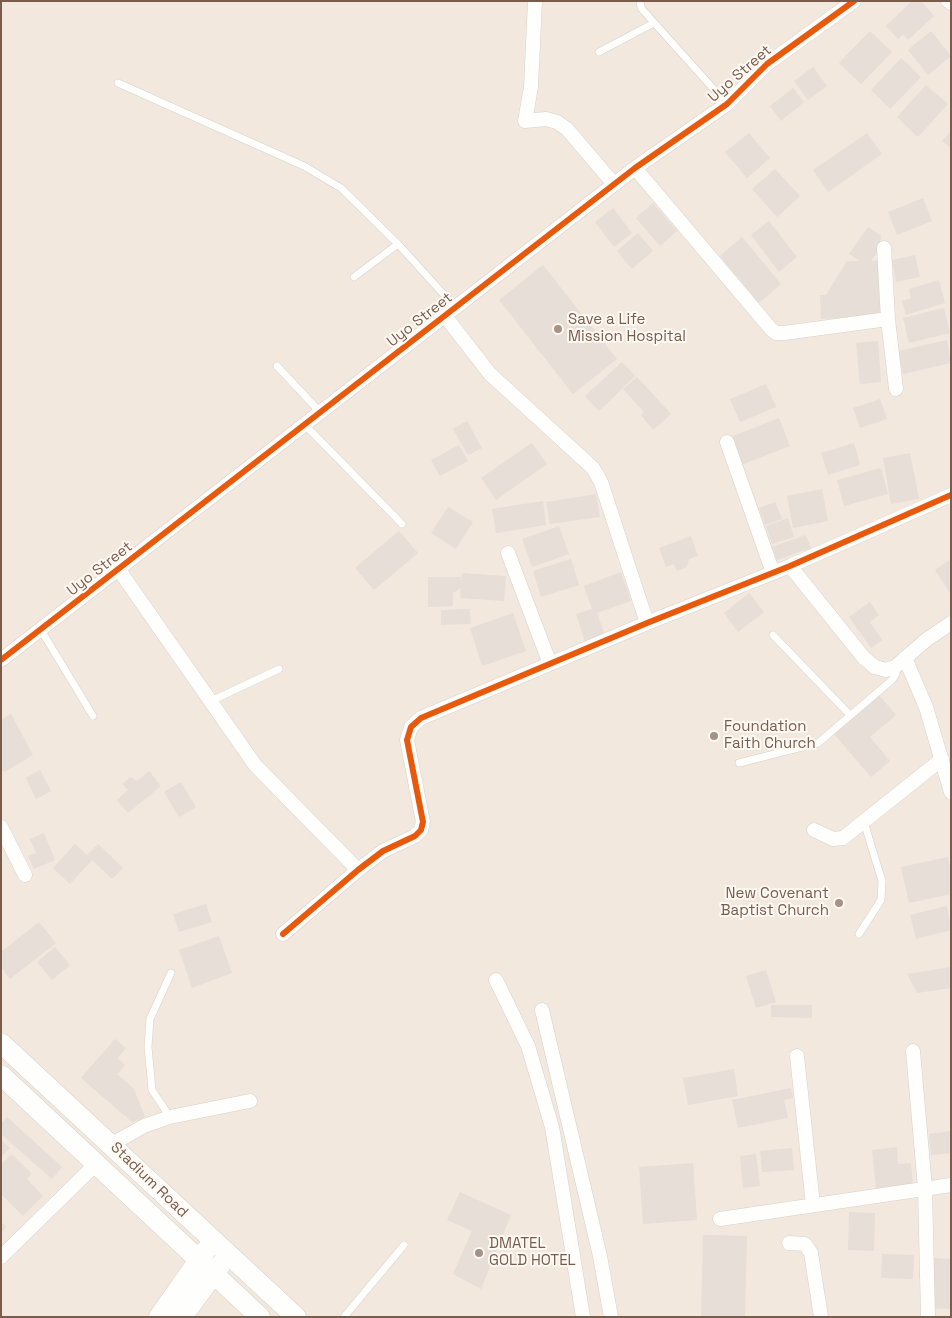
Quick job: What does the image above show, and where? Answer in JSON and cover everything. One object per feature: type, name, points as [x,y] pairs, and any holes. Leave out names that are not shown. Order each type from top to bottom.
[{"type":"main road","name":"Stadium Road","points":[[1,1043],[112,1144],[296,1317]]},
{"type":"main road","name":"Stadium Road","points":[[1,1075],[260,1317]]},
{"type":"main road","points":[[160,1317],[198,1259],[214,1241]]},
{"type":"main road","points":[[182,1317],[213,1273],[229,1255]]},
{"type":"street","points":[[536,1],[531,87],[525,121],[546,119],[557,122],[567,129],[614,184]]},
{"type":"street","name":"Uyo Street","points":[[1,660],[614,184],[727,104],[767,64],[854,1]]},
{"type":"street","points":[[635,168],[765,325],[776,333],[888,319]]},
{"type":"street","points":[[884,248],[888,319],[896,389]]},
{"type":"street","points":[[451,312],[490,374],[593,468],[601,482],[647,623]]},
{"type":"street","points":[[728,442],[773,573]]},
{"type":"street","points":[[283,934],[383,851],[415,836],[421,830],[423,822],[407,740],[411,726],[421,718],[647,623],[790,566],[951,495]]},
{"type":"street","points":[[508,553],[550,664]]},
{"type":"street","points":[[790,566],[864,658],[875,667],[886,670],[900,662],[951,623]]},
{"type":"street","points":[[119,570],[255,765],[358,870]]},
{"type":"street","points":[[900,662],[926,706],[951,792]]},
{"type":"street","points":[[814,830],[838,839],[864,822],[942,759]]},
{"type":"street","points":[[1,827],[25,875]]},
{"type":"street","points":[[496,980],[528,1046],[552,1127],[583,1317]]},
{"type":"street","points":[[542,1010],[600,1256],[611,1317]]},
{"type":"street","points":[[912,1051],[925,1188],[928,1317]]},
{"type":"street","points":[[796,1056],[813,1205]]},
{"type":"street","points":[[112,1144],[144,1126],[170,1117],[250,1101]]},
{"type":"street","points":[[1,1256],[97,1164]]},
{"type":"street","points":[[720,1219],[951,1185]]},
{"type":"street","points":[[789,1243],[805,1244],[811,1253],[821,1317]]},
{"type":"lane","points":[[640,1],[641,8],[727,104]]},
{"type":"lane","points":[[599,52],[654,23]]},
{"type":"lane","points":[[118,83],[321,176],[341,188],[398,244],[451,312]]},
{"type":"lane","points":[[354,277],[398,244]]},
{"type":"lane","points":[[277,366],[321,413]]},
{"type":"lane","points":[[305,425],[402,524]]},
{"type":"lane","points":[[41,630],[94,716]]},
{"type":"lane","points":[[773,635],[850,716]]},
{"type":"lane","points":[[739,763],[818,742],[892,680],[900,662]]},
{"type":"lane","points":[[211,701],[278,669]]},
{"type":"lane","points":[[859,934],[881,900],[882,881],[864,822]]},
{"type":"lane","points":[[170,1117],[152,1090],[148,1047],[150,1019],[171,973]]},
{"type":"lane","points":[[344,1317],[404,1245]]},
{"type":"shaded area","points":[[1,1],[951,1],[951,1317],[1,1317]]},
{"type":"building","points":[[912,1],[921,1],[934,16],[908,40],[903,34],[898,39],[886,26]]},
{"type":"building","points":[[870,31],[892,52],[861,84],[839,63]]},
{"type":"building","points":[[931,31],[951,56],[928,75],[908,50]]},
{"type":"building","points":[[901,58],[921,77],[890,109],[871,90]]},
{"type":"building","points":[[813,67],[827,86],[808,100],[794,81]]},
{"type":"building","points":[[926,85],[948,104],[918,137],[897,117]]},
{"type":"building","points":[[793,88],[804,102],[781,121],[770,106]]},
{"type":"building","points":[[951,131],[951,148],[942,141]]},
{"type":"building","points":[[749,133],[770,158],[747,178],[725,152]]},
{"type":"building","points":[[867,133],[882,154],[828,192],[813,170]]},
{"type":"building","points":[[775,169],[800,196],[777,217],[752,189]]},
{"type":"building","points":[[923,198],[932,221],[897,235],[888,212]]},
{"type":"building","points":[[653,203],[677,231],[660,246],[636,218]]},
{"type":"building","points":[[613,208],[632,233],[614,247],[595,222]]},
{"type":"building","points":[[769,221],[797,257],[779,272],[751,235]]},
{"type":"building","points":[[868,227],[881,236],[878,251],[871,261],[879,260],[880,317],[821,319],[820,295],[826,295],[847,261],[860,261],[849,254]]},
{"type":"building","points":[[638,233],[653,251],[632,269],[617,251]]},
{"type":"building","points":[[742,237],[781,284],[759,303],[720,256]]},
{"type":"building","points":[[915,255],[920,277],[896,282],[892,260]]},
{"type":"building","name":"Save a Life Mission Hospital","points":[[543,265],[617,359],[573,394],[499,300]]},
{"type":"building","points":[[939,280],[945,303],[906,315],[902,301],[911,298],[909,289]]},
{"type":"building","points":[[944,308],[950,333],[909,343],[903,318]]},
{"type":"building","points":[[947,340],[951,363],[903,374],[898,351]]},
{"type":"building","points":[[878,341],[881,382],[860,384],[856,343]]},
{"type":"building","points":[[622,362],[635,376],[599,411],[585,396]]},
{"type":"building","points":[[637,377],[671,414],[653,430],[641,415],[644,412],[623,389]]},
{"type":"building","points":[[766,384],[776,407],[740,422],[730,399]]},
{"type":"building","points":[[880,399],[887,419],[860,428],[853,408]]},
{"type":"building","points":[[779,418],[790,446],[741,465],[734,448],[733,436]]},
{"type":"building","points":[[467,421],[482,448],[468,455],[453,429]]},
{"type":"building","points":[[532,443],[547,464],[496,500],[481,478]]},
{"type":"building","points":[[854,443],[860,465],[828,475],[821,453]]},
{"type":"building","points":[[459,445],[468,461],[440,476],[431,460]]},
{"type":"building","points":[[910,453],[919,499],[891,504],[883,458]]},
{"type":"building","points":[[881,468],[888,494],[844,506],[837,480]]},
{"type":"building","points":[[822,489],[828,521],[793,528],[787,496]]},
{"type":"building","points":[[596,494],[600,517],[550,524],[546,502]]},
{"type":"building","points":[[543,501],[546,525],[496,533],[492,509]]},
{"type":"building","points":[[775,502],[782,519],[765,525],[759,508]]},
{"type":"building","points":[[448,507],[473,522],[456,549],[431,533]]},
{"type":"building","points":[[788,518],[794,537],[772,544],[766,526]]},
{"type":"building","points":[[559,526],[569,554],[532,567],[522,539]]},
{"type":"building","points":[[399,531],[418,553],[374,590],[355,568]]},
{"type":"building","points":[[806,535],[811,548],[777,560],[772,547]]},
{"type":"building","points":[[691,536],[698,556],[689,559],[687,567],[677,571],[674,564],[666,567],[659,548]]},
{"type":"building","points":[[571,559],[579,585],[541,597],[533,571]]},
{"type":"building","points":[[951,559],[951,594],[935,570]]},
{"type":"building","points":[[621,572],[631,601],[597,613],[605,635],[585,642],[576,614],[592,609],[584,586]]},
{"type":"building","points":[[462,573],[506,576],[504,601],[460,598],[461,588],[453,593],[453,606],[428,607],[428,577],[461,577],[461,586]]},
{"type":"building","points":[[749,593],[764,612],[738,632],[724,613]]},
{"type":"building","points":[[870,602],[879,615],[870,622],[882,640],[871,648],[849,617]]},
{"type":"building","points":[[470,609],[471,624],[441,625],[441,610]]},
{"type":"building","points":[[513,613],[526,651],[482,666],[470,628]]},
{"type":"building","points":[[879,695],[896,715],[870,737],[890,761],[871,777],[834,734]]},
{"type":"building","points":[[11,714],[33,755],[4,772],[1,768],[1,720]]},
{"type":"building","points":[[40,770],[51,791],[36,799],[26,778]]},
{"type":"building","points":[[149,771],[161,786],[128,813],[117,800],[128,790],[122,784],[131,777],[137,781]]},
{"type":"building","points":[[181,782],[196,807],[179,817],[164,792]]},
{"type":"building","points":[[44,833],[55,860],[34,869],[28,856],[36,853],[30,839]]},
{"type":"building","points":[[75,844],[87,855],[98,844],[123,868],[112,879],[92,860],[70,884],[53,868]]},
{"type":"building","points":[[948,857],[951,872],[951,894],[909,903],[901,867]]},
{"type":"building","points":[[206,904],[212,922],[179,932],[173,914]]},
{"type":"building","points":[[947,906],[951,930],[916,939],[910,915]]},
{"type":"building","points":[[39,922],[56,943],[10,979],[1,967],[1,952]]},
{"type":"building","points":[[219,936],[232,973],[192,988],[179,950]]},
{"type":"building","points":[[55,947],[70,965],[52,980],[37,962]]},
{"type":"building","points":[[951,967],[951,988],[917,993],[907,974]]},
{"type":"building","points":[[766,970],[776,1002],[756,1008],[746,976]]},
{"type":"building","points":[[771,1005],[812,1005],[812,1018],[771,1017]]},
{"type":"building","points":[[115,1039],[126,1048],[118,1058],[125,1065],[117,1074],[134,1089],[145,1117],[132,1122],[81,1078]]},
{"type":"building","points":[[734,1069],[738,1096],[688,1105],[683,1078]]},
{"type":"building","points":[[791,1088],[793,1098],[784,1100],[788,1118],[738,1128],[732,1100]]},
{"type":"building","points":[[7,1117],[62,1167],[52,1179],[1,1134],[1,1124]]},
{"type":"building","points":[[951,1131],[951,1153],[931,1155],[929,1134]]},
{"type":"building","points":[[1,1140],[10,1148],[1,1157]]},
{"type":"building","points":[[897,1147],[898,1164],[911,1163],[913,1185],[876,1189],[872,1150]]},
{"type":"building","points":[[792,1148],[794,1170],[762,1172],[760,1151]]},
{"type":"building","points":[[12,1154],[32,1174],[27,1179],[43,1196],[23,1216],[1,1194],[1,1164]]},
{"type":"building","points":[[756,1154],[760,1186],[743,1188],[740,1156]]},
{"type":"building","points":[[693,1163],[697,1220],[643,1224],[639,1167]]},
{"type":"building","name":"DMATEL GOLD HOTEL","points":[[460,1192],[511,1215],[481,1289],[453,1274],[472,1231],[447,1220]]},
{"type":"building","points":[[849,1212],[875,1213],[874,1251],[848,1250]]},
{"type":"building","points":[[1,1222],[6,1227],[1,1233]]},
{"type":"building","points":[[703,1235],[747,1236],[745,1317],[701,1317]]},
{"type":"building","points":[[882,1254],[914,1255],[913,1279],[881,1278]]},
{"type":"building","points":[[934,1258],[951,1259],[951,1309],[931,1308]]},
{"type":"cycle path","points":[[1,660],[635,168],[727,104],[767,64],[854,1]]},
{"type":"cycle path","points":[[283,934],[383,851],[415,836],[421,830],[423,822],[407,740],[411,727],[421,718],[647,623],[790,566],[951,495]]},
{"type":"place","name":"Save a Life Mission Hospital","points":[[558,329]]},
{"type":"place","name":"Foundation Faith Church","points":[[714,736]]},
{"type":"place","name":"New Covenant Baptist Church","points":[[839,903]]},
{"type":"place","name":"DMATEL GOLD HOTEL","points":[[479,1253]]}]
